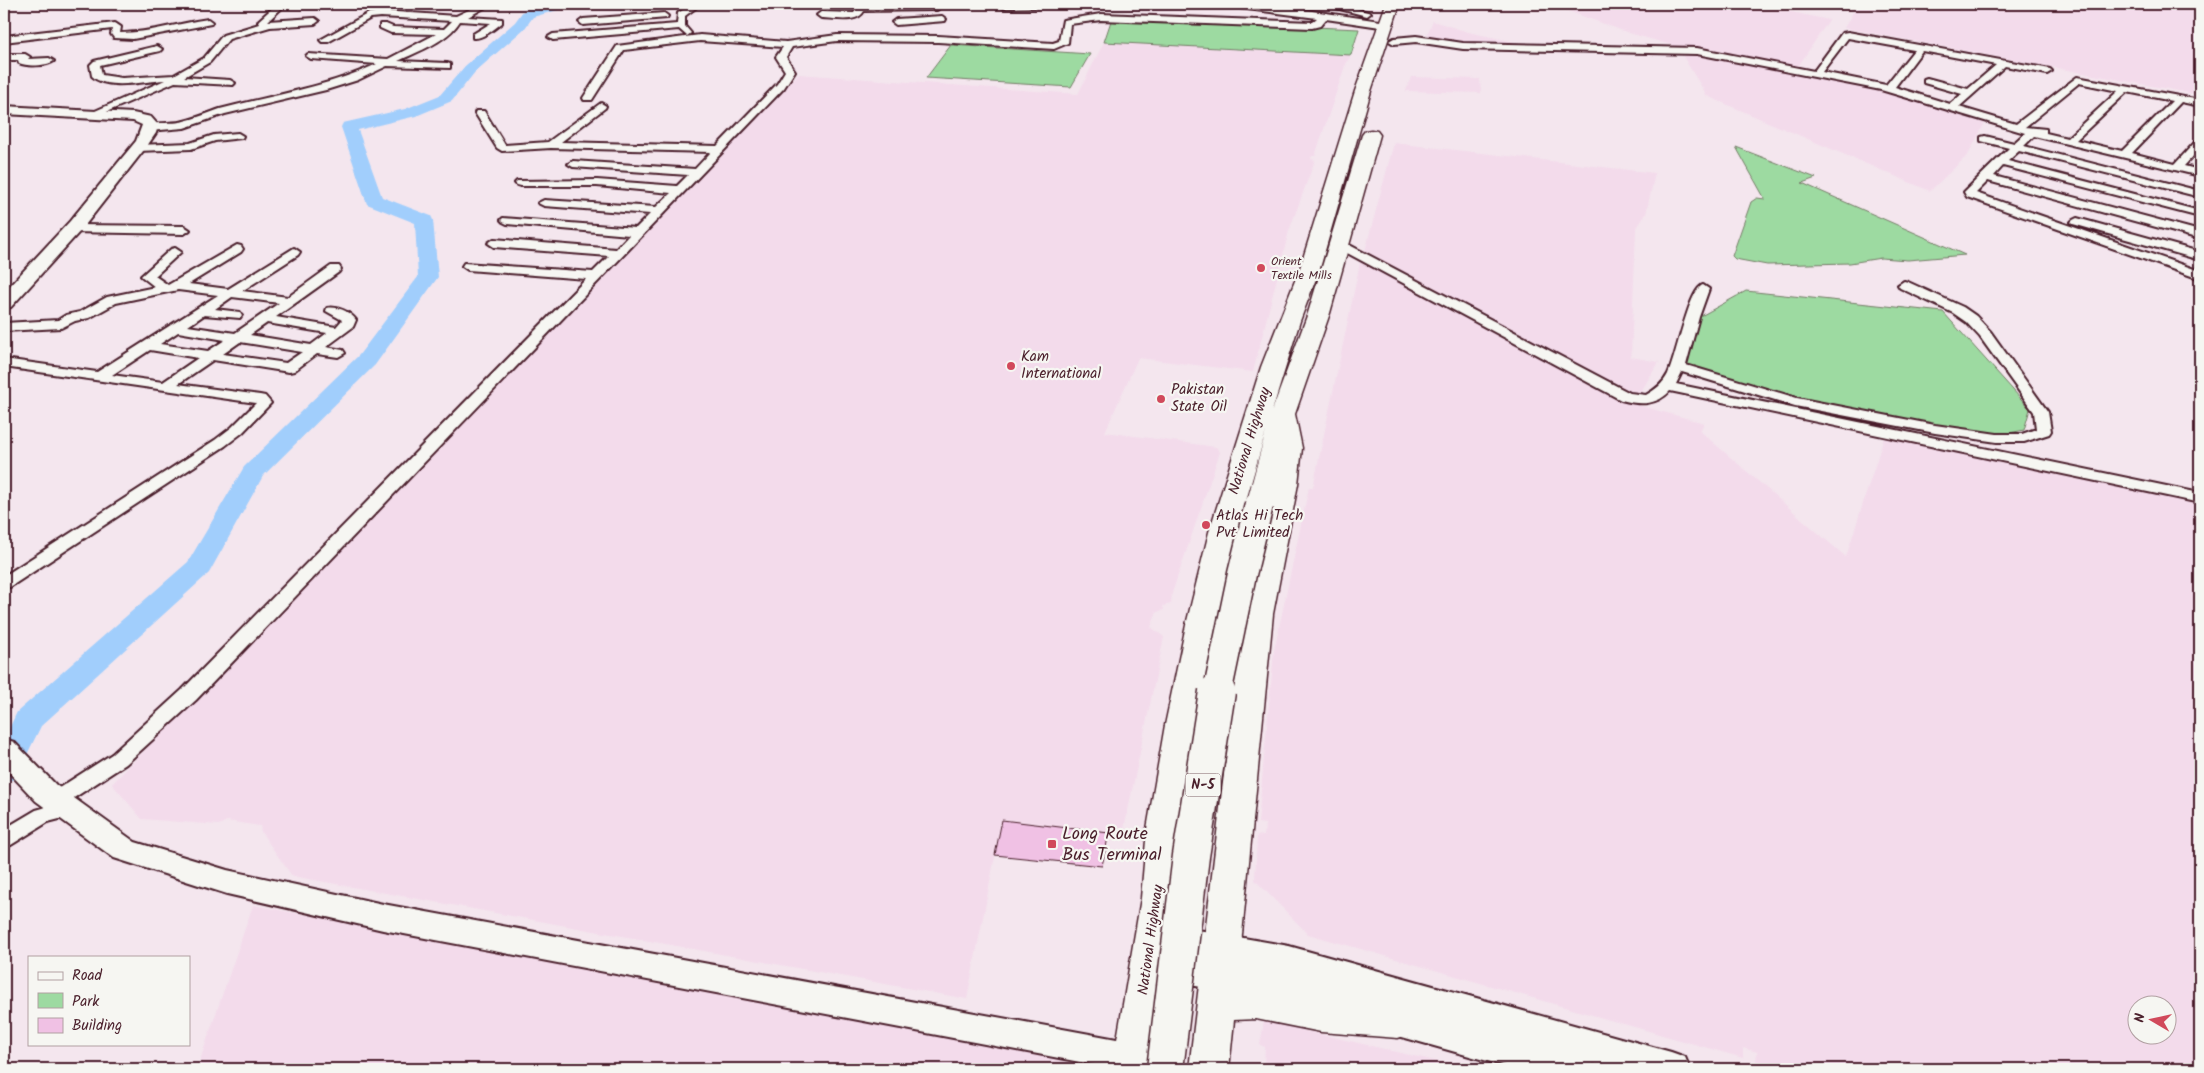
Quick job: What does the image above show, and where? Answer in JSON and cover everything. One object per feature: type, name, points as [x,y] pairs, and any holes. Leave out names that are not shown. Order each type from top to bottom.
[{"type":"highway","name":"National Highway","points":[[1165,1069],[1192,850],[1226,642],[1238,582],[1283,414],[1319,313],[1378,110],[1394,18]]},
{"type":"highway","name":"National Highway","points":[[1132,1063],[1159,898],[1164,829],[1181,725],[1201,625],[1223,532],[1273,367],[1313,260],[1363,91],[1394,18]]},
{"type":"highway","points":[[1209,1069],[1257,623],[1286,484],[1289,448],[1283,414]]},
{"type":"highway","points":[[1218,977],[1238,1001],[1256,1001],[1319,1015],[1398,1020]]},
{"type":"main road","points":[[1151,951],[1218,977],[1289,961],[1670,1069]]},
{"type":"main road","points":[[1398,1020],[1576,1069]]},
{"type":"street","points":[[149,128],[184,125],[229,110],[323,88],[355,78],[429,43],[446,32],[458,18],[487,4]]},
{"type":"street","points":[[645,4],[657,4]]},
{"type":"street","points":[[583,22],[681,15],[697,4]]},
{"type":"street","points":[[1004,5],[1046,4]]},
{"type":"street","points":[[1232,4],[1324,16],[1394,18]]},
{"type":"street","points":[[1331,4],[1394,18],[1416,39],[1463,46],[1688,50],[1889,88],[2018,127],[2180,164],[2200,171]]},
{"type":"street","points":[[269,24],[263,21],[282,5]]},
{"type":"street","points":[[821,15],[856,16],[859,14],[859,6],[938,6],[945,27],[938,40]]},
{"type":"street","points":[[325,40],[369,16],[381,14],[499,21],[476,36]]},
{"type":"street","points":[[588,98],[621,47],[694,38],[786,45],[837,38],[938,40],[1054,46],[1063,44],[1066,22],[1101,14],[1312,25],[1317,24],[1324,16]]},
{"type":"street","points":[[681,15],[681,26],[694,38]]},
{"type":"street","points":[[896,22],[942,19]]},
{"type":"street","points":[[91,115],[174,78],[207,60],[226,37],[269,24],[315,21]]},
{"type":"street","points":[[4,39],[115,26],[117,27],[115,34],[117,36],[133,36],[178,26],[208,22]]},
{"type":"street","points":[[383,26],[391,30],[446,32]]},
{"type":"street","points":[[553,37],[681,26]]},
{"type":"street","points":[[1816,74],[1845,35],[2047,71]]},
{"type":"street","points":[[4,839],[43,815],[56,801],[120,759],[189,695],[781,86],[790,71],[781,57],[788,46],[786,45]]},
{"type":"street","points":[[1889,88],[1920,48]]},
{"type":"street","points":[[157,49],[98,62],[94,65],[98,70],[97,76],[120,80],[174,78],[230,83]]},
{"type":"street","points":[[311,56],[447,66]]},
{"type":"street","points":[[4,57],[25,57],[23,62],[49,61]]},
{"type":"street","points":[[1934,59],[1995,71]]},
{"type":"street","points":[[1952,108],[2003,63]]},
{"type":"street","points":[[1927,81],[1971,92]]},
{"type":"street","points":[[2018,127],[2073,81],[2083,81],[2200,103]]},
{"type":"street","points":[[2072,138],[2125,89]]},
{"type":"street","points":[[2127,152],[2179,99]]},
{"type":"street","points":[[551,145],[601,106]]},
{"type":"street","points":[[4,110],[146,120],[150,125],[148,133],[137,148],[73,229],[4,303]]},
{"type":"street","points":[[480,113],[502,148],[551,145],[720,149]]},
{"type":"street","points":[[2034,131],[1970,192],[1971,195],[2200,275]]},
{"type":"street","points":[[2034,131],[2042,135],[2200,171]]},
{"type":"street","points":[[137,148],[191,146],[214,138],[238,136]]},
{"type":"street","points":[[1985,139],[2200,194]]},
{"type":"street","points":[[2180,164],[2200,143]]},
{"type":"street","points":[[2002,163],[2199,212],[2158,261]]},
{"type":"street","points":[[573,164],[697,172]]},
{"type":"street","points":[[1986,178],[2200,235]]},
{"type":"street","points":[[521,183],[597,183],[680,190]]},
{"type":"street","points":[[544,203],[660,211]]},
{"type":"street","points":[[2005,208],[2016,207],[2045,214],[2200,256]]},
{"type":"street","points":[[506,220],[637,232]]},
{"type":"street","points":[[73,229],[184,230]]},
{"type":"street","points":[[494,243],[619,253]]},
{"type":"street","points":[[1340,244],[1626,397],[1651,399],[1667,386],[1679,367],[1691,319],[1703,289]]},
{"type":"street","points":[[4,327],[61,324],[71,318],[84,315],[112,300],[172,287],[237,249]]},
{"type":"street","points":[[175,252],[147,276],[172,287],[291,301]]},
{"type":"street","points":[[99,377],[294,252]]},
{"type":"street","points":[[468,266],[596,276]]},
{"type":"street","points":[[166,387],[291,301],[335,268]]},
{"type":"street","points":[[1679,367],[1796,402],[1935,429],[1997,438],[2024,438],[2044,431],[2041,412],[1985,334],[1971,319],[1958,310],[1904,285]]},
{"type":"street","points":[[202,311],[235,315]]},
{"type":"street","points":[[148,346],[289,368],[348,324],[349,320],[346,316],[332,311]]},
{"type":"street","points":[[264,319],[338,331]]},
{"type":"street","points":[[176,328],[338,353]]},
{"type":"street","points":[[4,363],[248,399],[260,399],[264,403],[237,430],[220,443],[4,583]]},
{"type":"street","points":[[1667,386],[2200,498]]},
{"type":"street","points":[[4,749],[56,801],[124,850],[226,882],[383,917],[843,1004],[1132,1063]]},
{"type":"shaded area","points":[[1549,4],[1754,4],[1829,20],[1797,68],[1675,46],[1629,33]]},
{"type":"shaded area","points":[[1858,4],[2200,4],[2200,95],[1844,28]]},
{"type":"shaded area","points":[[1433,21],[1468,32],[1533,46],[1469,44],[1432,40],[1427,34]]},
{"type":"shaded area","points":[[1104,42],[1351,55],[1345,66],[1315,156],[1312,156],[1311,159],[1315,160],[1289,231],[1253,372],[1138,358],[1105,432],[1216,447],[1220,452],[1172,593],[1171,604],[1163,606],[1164,610],[1157,612],[1151,627],[1164,637],[1123,834],[1002,821],[967,999],[292,876],[261,832],[260,826],[227,821],[219,825],[142,819],[112,784],[798,74],[1078,94]]},
{"type":"shaded area","points":[[1692,52],[1883,88],[1987,119],[1968,155],[1930,191],[1707,96],[1681,53]]},
{"type":"shaded area","points":[[1411,77],[1480,79],[1481,93],[1406,91]]},
{"type":"shaded area","points":[[1394,143],[1655,173],[1646,214],[1636,229],[1631,357],[1659,362],[1640,393],[1629,393],[1365,251]]},
{"type":"shaded area","points":[[1361,258],[1619,400],[1704,423],[1700,431],[1846,557],[1884,437],[2200,502],[2200,1069],[1786,1069],[1756,1061],[1757,1052],[1743,1048],[1743,1058],[1308,934],[1255,880],[1257,835],[1264,836],[1265,824],[1258,823],[1274,651],[1309,487],[1313,487]]},
{"type":"shaded area","points":[[253,905],[1081,1060],[1079,1069],[197,1069]]},
{"type":"shaded area","points":[[1264,1021],[1465,1069],[1259,1069],[1264,1067],[1265,1047],[1260,1045]]},
{"type":"green space","points":[[1112,18],[1359,29],[1351,55],[1104,42]]},
{"type":"green space","points":[[951,45],[1090,54],[1071,87],[926,78]]},
{"type":"green space","points":[[1736,147],[1816,178],[1802,183],[1965,255],[1908,260],[1881,258],[1850,263],[1767,265],[1735,259],[1732,256],[1751,202],[1757,198],[1765,199]]},
{"type":"green space","points":[[1746,291],[1943,312],[2030,409],[2024,430],[1999,435],[1934,426],[1793,397],[1680,369],[1692,321]]},
{"type":"building","name":"Long Route Bus Terminal","points":[[1002,820],[1109,833],[1102,866],[995,855]]},
{"type":"waterway","points":[[4,771],[28,720],[199,567],[253,472],[367,360],[428,277],[424,220],[374,200],[349,127],[410,113],[446,98],[449,92],[470,69],[520,25],[528,14],[563,4]]},
{"type":"place","name":"Orient Textile Mills","points":[[1261,268]]},
{"type":"place","name":"Kam International","points":[[1011,366]]},
{"type":"place","name":"Pakistan State Oil","points":[[1161,399]]},
{"type":"place","name":"Atlas Hi Tech Pvt Limited","points":[[1206,525]]},
{"type":"place","name":"Long Route Bus Terminal","points":[[1052,844]]}]
